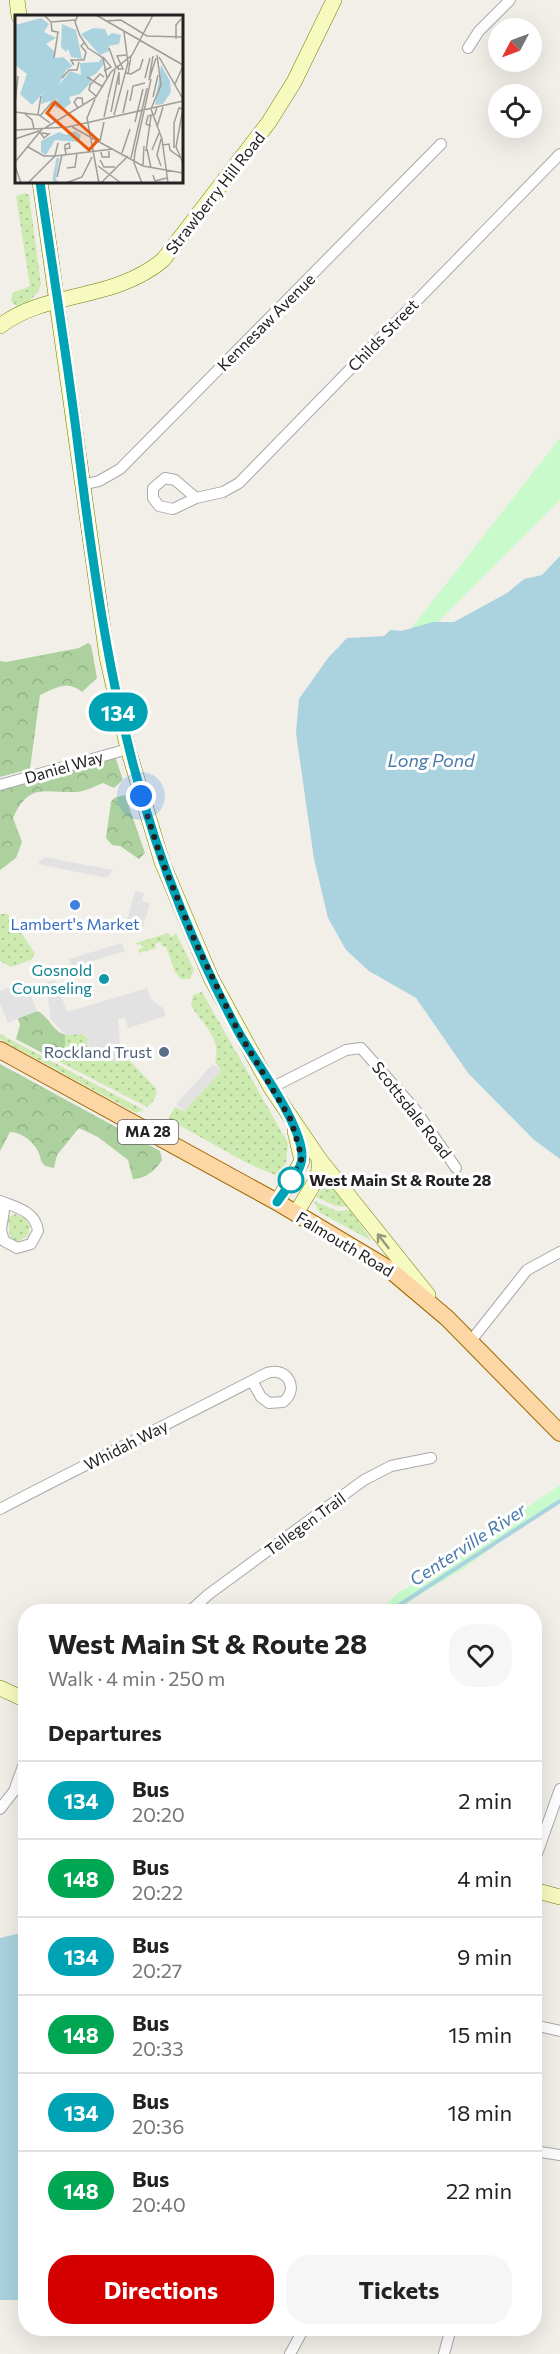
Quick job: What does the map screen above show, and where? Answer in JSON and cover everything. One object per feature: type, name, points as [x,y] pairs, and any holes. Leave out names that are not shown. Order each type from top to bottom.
[{"type":"main road","points":[[17,0],[19,15]]},
{"type":"main road","name":"Strawberry Hill Road","points":[[0,326],[27,310],[121,286],[150,271],[163,260],[270,122],[294,82],[334,0]]},
{"type":"main road","points":[[40,183],[107,657],[128,749],[162,861],[211,978],[271,1088],[320,1160],[447,1318]]},
{"type":"main road","name":"Falmouth Road","points":[[0,1050],[277,1202],[389,1269],[447,1318],[559,1430]]},
{"type":"main road","points":[[277,1202],[302,1161],[300,1145],[291,1120]]},
{"type":"main road","points":[[296,1213],[318,1177],[320,1160]]},
{"type":"main road","points":[[0,1688],[18,1696]]},
{"type":"main road","points":[[542,1892],[560,1897]]},
{"type":"street","points":[[468,48],[479,31],[510,0]]},
{"type":"street","name":"Kennesaw Avenue","points":[[82,485],[107,478],[120,469],[441,144]]},
{"type":"street","name":"Childs Street","points":[[196,498],[223,492],[239,483],[560,154]]},
{"type":"street","name":"Daniel Way","points":[[0,785],[128,749]]},
{"type":"street","name":"Scottsdale Road","points":[[271,1088],[346,1050],[361,1048],[414,1108],[456,1168]]},
{"type":"street","points":[[470,1342],[527,1270],[560,1252]]},
{"type":"street","name":"Whidah Way","points":[[0,1509],[252,1381]]},
{"type":"street","name":"Tellegen Trail","points":[[198,1604],[364,1480],[391,1466],[431,1458]]},
{"type":"street","points":[[0,1809],[14,1791],[18,1780]]},
{"type":"street","points":[[542,1840],[560,1789]]},
{"type":"street","points":[[542,2027],[560,2031]]},
{"type":"street","points":[[542,2152],[560,2155]]},
{"type":"street","points":[[290,2354],[300,2336]]},
{"type":"street","points":[[444,2354],[449,2336]]},
{"type":"green space","points":[[25,193],[29,195],[41,284],[38,292],[29,301],[32,304],[18,308],[11,301],[12,293],[30,286],[16,196]]},
{"type":"green space","points":[[560,438],[560,500],[432,628],[410,630]]},
{"type":"green space","points":[[88,643],[91,645],[97,678],[82,692],[77,688],[66,686],[40,695],[30,769],[0,777],[0,661],[6,662],[79,648]]},
{"type":"green space","points":[[112,758],[116,759],[123,780],[114,788],[103,783],[79,792],[38,792],[25,799],[13,818],[22,842],[16,858],[0,870],[0,789]]},
{"type":"green space","points":[[125,795],[145,853],[139,859],[120,846],[112,845],[106,838],[111,802],[114,798]]},
{"type":"green space","points":[[0,914],[8,914],[35,953],[31,960],[11,967],[0,961]]},
{"type":"green space","points":[[168,933],[172,937],[176,933],[194,970],[190,979],[181,979],[175,972],[166,946],[162,947],[161,942],[155,944],[156,948],[139,953],[138,950],[143,947],[136,943]]},
{"type":"green space","points":[[202,992],[288,1143],[286,1163],[275,1175],[247,1163],[168,1119],[175,1107],[184,1111],[221,1071],[215,1062],[216,1045],[213,1038],[191,1005],[193,995]]},
{"type":"green space","points":[[37,1011],[56,1030],[65,1035],[65,1045],[50,1057],[16,1039],[20,1025],[18,1018]]},
{"type":"green space","points":[[81,1033],[88,1038],[87,1046],[117,1063],[121,1056],[125,1056],[156,1088],[156,1097],[147,1107],[50,1057],[61,1050],[65,1035]]},
{"type":"green space","points":[[0,1034],[144,1110],[136,1113],[0,1039]]},
{"type":"green space","points":[[0,1064],[160,1151],[162,1160],[150,1173],[133,1179],[128,1160],[98,1137],[79,1128],[57,1155],[54,1168],[45,1166],[38,1151],[26,1137],[15,1133],[10,1132],[0,1151]]},
{"type":"green space","points":[[328,1181],[348,1207],[336,1206],[316,1197]]},
{"type":"green space","points":[[314,1201],[337,1211],[350,1210],[372,1241],[319,1212]]},
{"type":"green space","points":[[15,1214],[25,1218],[30,1226],[28,1236],[17,1242],[10,1238],[8,1217]]},
{"type":"green space","points":[[560,1485],[560,1498],[463,1569],[407,1604],[386,1604],[399,1592],[418,1582]]},
{"type":"shaded area","points":[[44,857],[113,870],[107,878],[38,864]]},
{"type":"shaded area","points":[[135,891],[144,893],[142,901],[150,903],[143,927],[135,925],[134,930],[125,927]]},
{"type":"shaded area","points":[[122,943],[125,951],[72,967],[69,959]]},
{"type":"shaded area","points":[[55,980],[67,1012],[147,988],[150,998],[164,1009],[165,1016],[128,1028],[125,1018],[118,1019],[121,1056],[117,1063],[86,1045],[88,1038],[85,1034],[65,1035],[51,1019],[45,983]]},
{"type":"shaded area","points":[[25,981],[37,1011],[8,1023],[0,1004],[0,991]]},
{"type":"shaded area","points":[[213,1064],[221,1071],[184,1111],[176,1104]]},
{"type":"water","name":"Long Pond","points":[[560,556],[560,1159],[533,1139],[468,1073],[416,998],[369,971],[346,950],[328,918],[314,859],[296,733],[299,699],[328,658],[347,638],[384,636],[390,630],[401,631],[433,622],[454,622],[507,593],[524,579],[542,575]]},
{"type":"water","points":[[18,1934],[18,2300],[0,2300],[0,1938]]},
{"type":"waterway","name":"Centerville River","points":[[401,1604],[560,1501]]},
{"type":"bus line","name":"134","points":[[40,183],[110,675],[137,784],[181,910],[211,978],[250,1053],[291,1120],[300,1145],[301,1163],[277,1202]]},
{"type":"place","name":"Lambert's Market","points":[[75,905]]},
{"type":"place","name":"Gosnold Counseling","points":[[104,979]]},
{"type":"place","name":"Rockland Trust","points":[[164,1052]]},
{"type":"place","name":"West Main St & Route 28","points":[[291,1180]]},
{"type":"route","points":[[141,796],[171,886],[211,978],[250,1053],[291,1120],[302,1153],[300,1166],[288,1185],[291,1180]]}]
